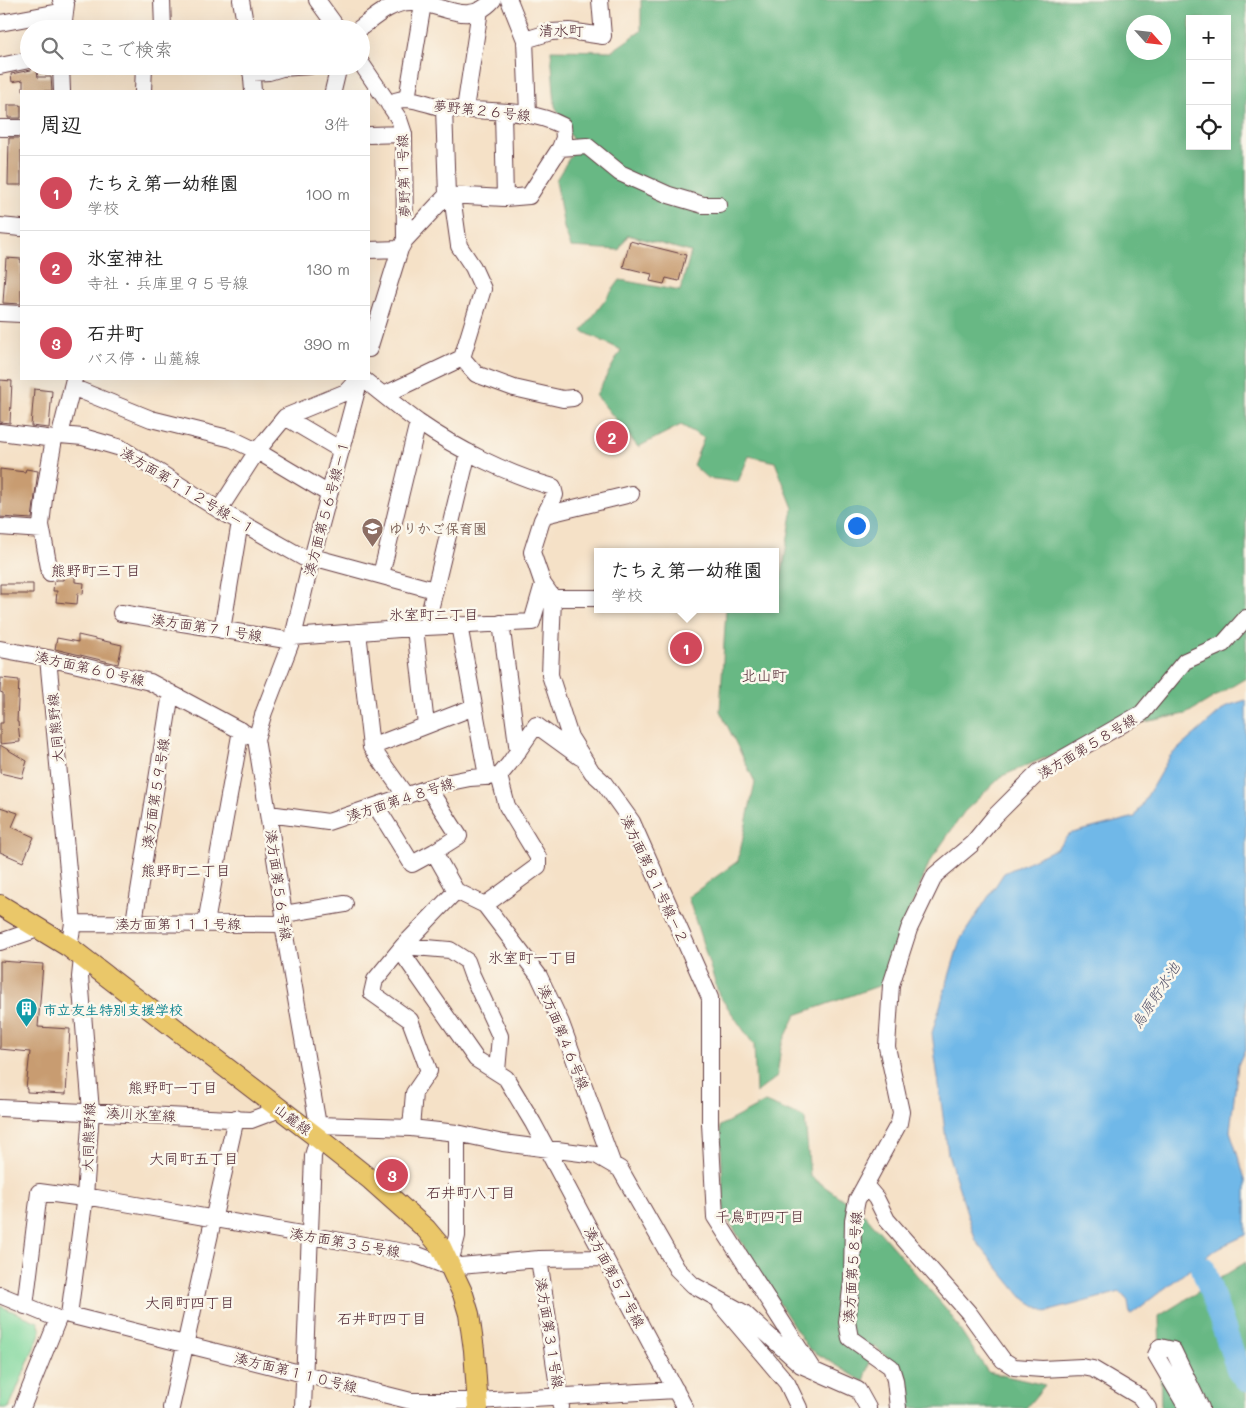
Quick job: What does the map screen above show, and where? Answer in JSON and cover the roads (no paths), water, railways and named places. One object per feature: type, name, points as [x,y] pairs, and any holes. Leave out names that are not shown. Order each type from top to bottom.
[{"type":"main road","name":"山麓線","points":[[0,905],[75,953],[280,1109],[318,1131],[426,1229],[441,1247],[463,1294],[469,1314],[478,1404]]},
{"type":"street","points":[[162,0],[163,20]]},
{"type":"street","points":[[241,0],[244,20]]},
{"type":"street","points":[[317,0],[331,20]]},
{"type":"street","points":[[370,20],[382,11],[402,3],[417,2],[460,13],[476,13],[493,0]]},
{"type":"street","points":[[509,0],[525,40],[528,114]]},
{"type":"street","points":[[525,40],[551,32],[569,31],[603,36],[600,0]]},
{"type":"street","points":[[389,105],[394,101],[407,99],[417,2]]},
{"type":"street","points":[[0,22],[65,4],[64,20]]},
{"type":"street","points":[[465,109],[480,10]]},
{"type":"street","points":[[0,66],[20,62]]},
{"type":"street","points":[[61,75],[62,90]]},
{"type":"street","points":[[143,90],[144,75]]},
{"type":"street","points":[[252,75],[253,90]]},
{"type":"street","points":[[333,90],[337,75]]},
{"type":"street","name":"夢野第１号線","points":[[369,75],[399,119],[404,134],[403,245]]},
{"type":"street","name":"夢野第２６号線","points":[[407,99],[444,108],[528,114],[552,120],[563,126],[562,143]]},
{"type":"street","points":[[384,395],[462,358],[483,289],[473,267],[458,246],[449,196],[444,108]]},
{"type":"street","points":[[503,112],[505,198]]},
{"type":"street","points":[[0,128],[20,128]]},
{"type":"street","points":[[370,135],[404,134]]},
{"type":"street","points":[[370,346],[403,245],[449,196],[505,198],[529,196],[562,143],[587,146],[620,173],[669,195],[703,205],[719,206]]},
{"type":"street","points":[[0,226],[20,228]]},
{"type":"street","points":[[370,250],[403,245]]},
{"type":"street","points":[[0,313],[20,314]]},
{"type":"street","points":[[462,358],[476,374],[514,388],[563,399],[573,398]]},
{"type":"street","points":[[219,510],[257,451],[286,418],[346,392],[359,380]]},
{"type":"street","name":"湊方面第５６号線－１","points":[[293,637],[360,380]]},
{"type":"street","points":[[362,380],[418,422],[468,452],[434,590],[421,627],[426,725]]},
{"type":"street","points":[[50,573],[42,530],[45,490],[57,437],[73,383],[151,419],[232,439],[257,451],[329,494]]},
{"type":"street","points":[[286,418],[341,450]]},
{"type":"street","points":[[381,575],[418,422]]},
{"type":"street","name":"湊方面第１１２号線－１","points":[[0,432],[57,437],[82,437],[122,448],[219,510],[311,562]]},
{"type":"street","name":"湊方面第８１号線－２","points":[[468,452],[533,481],[553,487],[555,495],[545,515],[532,552],[548,591],[550,675],[570,737],[592,772],[604,783],[632,822],[710,998],[710,1123],[715,1217],[813,1370]]},
{"type":"street","points":[[545,515],[631,494]]},
{"type":"street","points":[[222,630],[240,522]]},
{"type":"street","points":[[0,527],[42,530]]},
{"type":"street","points":[[311,562],[320,560],[434,590]]},
{"type":"street","points":[[548,591],[594,598]]},
{"type":"street","name":"湊方面第７１号線","points":[[121,613],[286,640],[293,637],[421,627],[532,622],[548,591]]},
{"type":"street","name":"湊方面第５８号線","points":[[898,1408],[895,1380],[891,1367],[850,1338],[847,1322],[852,1281],[853,1220],[858,1200],[899,1123],[901,1112],[886,1047],[891,985],[909,929],[935,875],[972,844],[995,816],[1039,772],[1142,712],[1185,661],[1223,644],[1246,618]]},
{"type":"street","points":[[501,623],[518,752]]},
{"type":"street","points":[[459,625],[474,707],[493,776],[507,806],[538,857],[538,866],[485,905]]},
{"type":"street","points":[[358,632],[371,747],[406,796]]},
{"type":"street","name":"湊方面第５６号線","points":[[293,637],[264,712],[256,739],[318,1131]]},
{"type":"street","name":"湊方面第６０号線","points":[[0,649],[48,658],[150,682],[256,739]]},
{"type":"street","name":"大同熊野線","points":[[22,1408],[64,1317],[85,1196],[91,1111],[80,977],[75,953],[48,658]]},
{"type":"street","name":"湊方面第５９号線","points":[[134,922],[171,693]]},
{"type":"street","points":[[371,747],[474,707]]},
{"type":"street","points":[[493,776],[518,752],[536,725],[586,761]]},
{"type":"street","points":[[206,923],[241,730]]},
{"type":"street","name":"湊方面第４８号線","points":[[269,814],[328,822],[428,788],[462,779],[493,776]]},
{"type":"street","points":[[376,806],[412,864],[459,836],[428,788]]},
{"type":"street","points":[[411,1128],[414,1093],[429,1071],[410,1020],[372,994],[375,980],[402,948],[456,891],[434,852]]},
{"type":"street","name":"湊方面第４６号線","points":[[456,891],[485,905],[539,976],[561,1023],[613,1165]]},
{"type":"street","name":"湊方面第１１１号線","points":[[73,923],[206,923],[284,919],[345,904]]},
{"type":"street","points":[[0,942],[38,929]]},
{"type":"street","points":[[402,948],[450,950],[467,961],[500,1036],[497,1071]]},
{"type":"street","name":"湊方面第５７号線","points":[[402,948],[476,1059],[506,1078],[533,1123],[544,1147],[685,1408]]},
{"type":"street","name":"湊川氷室線","points":[[0,1108],[251,1120],[280,1109]]},
{"type":"street","points":[[171,1408],[236,1118]]},
{"type":"street","points":[[303,1408],[313,1156],[318,1131],[411,1128],[456,1133],[503,1143],[596,1155],[613,1165],[620,1170],[677,1269],[693,1285],[744,1313],[801,1365],[858,1390],[868,1408]]},
{"type":"street","points":[[449,1266],[457,1236],[456,1133]]},
{"type":"street","points":[[865,1185],[876,1198],[887,1220],[969,1313],[1003,1360],[1014,1367],[1042,1369],[1082,1367],[1093,1369],[1140,1397],[1148,1408]]},
{"type":"street","name":"湊方面第３５号線","points":[[25,1306],[39,1192],[76,1197],[85,1196],[415,1254],[449,1266],[539,1258],[605,1258]]},
{"type":"street","name":"湊方面第３１号線","points":[[539,1258],[561,1403]]},
{"type":"street","name":"湊方面第１１０号線","points":[[0,1295],[25,1306],[64,1317],[411,1401],[478,1404],[561,1403],[676,1390]]},
{"type":"street","points":[[713,1296],[787,1383],[799,1408]]},
{"type":"street","points":[[1187,1408],[1158,1360],[1156,1355],[1160,1347],[1173,1350],[1201,1408]]},
{"type":"water","points":[[1246,700],[1246,1047],[1238,1065],[1230,1131],[1246,1182],[1246,1235],[1216,1249],[1130,1315],[1128,1301],[1120,1292],[1046,1312],[1022,1297],[976,1241],[948,1154],[932,1033],[960,940],[1004,873],[1056,849],[1069,834],[1135,817],[1170,756],[1227,706]]},
{"type":"waterway","name":"烏原貯水池","points":[[1203,1268],[1238,1369],[1246,1380]]},
{"type":"place","name":"氷室神社","points":[[612,437]]},
{"type":"place","name":"ゆりかご保育園","points":[[373,547]]},
{"type":"place","name":"たちえ第一幼稚園","points":[[686,648]]},
{"type":"place","name":"市立友生特別支援学校","points":[[27,1028]]},
{"type":"place","name":"石井町","points":[[392,1175]]},
{"type":"district","name":"清水町","points":[[561,30]]},
{"type":"district","name":"熊野町三丁目","points":[[96,570]]},
{"type":"district","name":"氷室町二丁目","points":[[434,614]]},
{"type":"district","name":"北山町","points":[[764,675]]},
{"type":"district","name":"熊野町二丁目","points":[[186,870]]},
{"type":"district","name":"氷室町一丁目","points":[[533,957]]},
{"type":"district","name":"熊野町一丁目","points":[[173,1087]]},
{"type":"district","name":"大同町五丁目","points":[[194,1158]]},
{"type":"district","name":"石井町八丁目","points":[[471,1192]]},
{"type":"district","name":"千鳥町四丁目","points":[[760,1216]]},
{"type":"district","name":"大同町四丁目","points":[[190,1302]]},
{"type":"district","name":"石井町四丁目","points":[[382,1318]]}]
